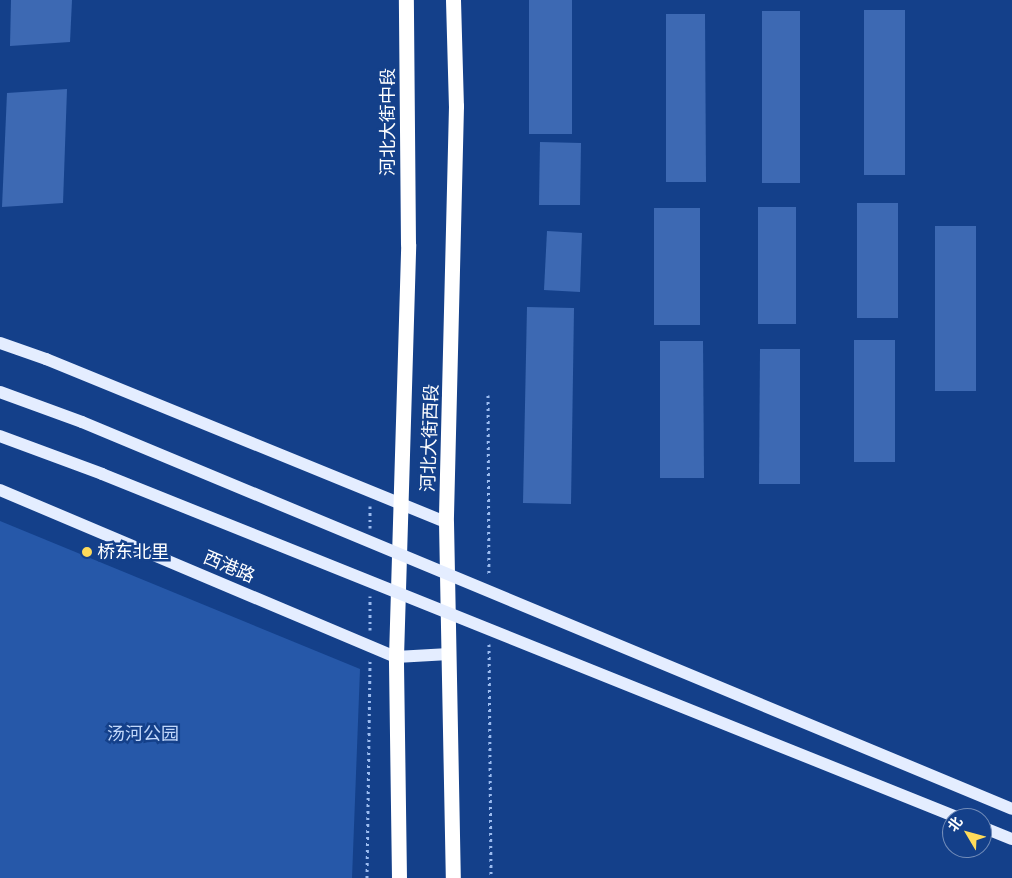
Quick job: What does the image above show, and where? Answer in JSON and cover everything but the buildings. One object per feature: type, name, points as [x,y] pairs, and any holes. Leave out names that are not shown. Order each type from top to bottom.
[{"type":"highway","name":"河北大街中段","points":[[406,0],[408,244]]},
{"type":"highway","name":"河北大街西段","points":[[453,0],[456,106],[446,522],[453,878]]},
{"type":"highway","name":"河北大街西段","points":[[399,878],[396,657],[408,244]]},
{"type":"main road","points":[[0,343],[46,359],[446,522]]},
{"type":"main road","points":[[0,392],[82,422],[1012,809]]},
{"type":"main road","points":[[0,436],[130,486],[942,811]]},
{"type":"main road","name":"西港路","points":[[0,490],[396,657],[449,654]]},
{"type":"main road","points":[[992,831],[1012,839]]},
{"type":"path","points":[[370,491],[370,530]]},
{"type":"path","points":[[367,878],[370,588]]},
{"type":"green space","name":"汤河公园","points":[[0,521],[360,669],[352,878],[0,878]]},
{"type":"place","name":"桥东北里","points":[[87,552]]}]
